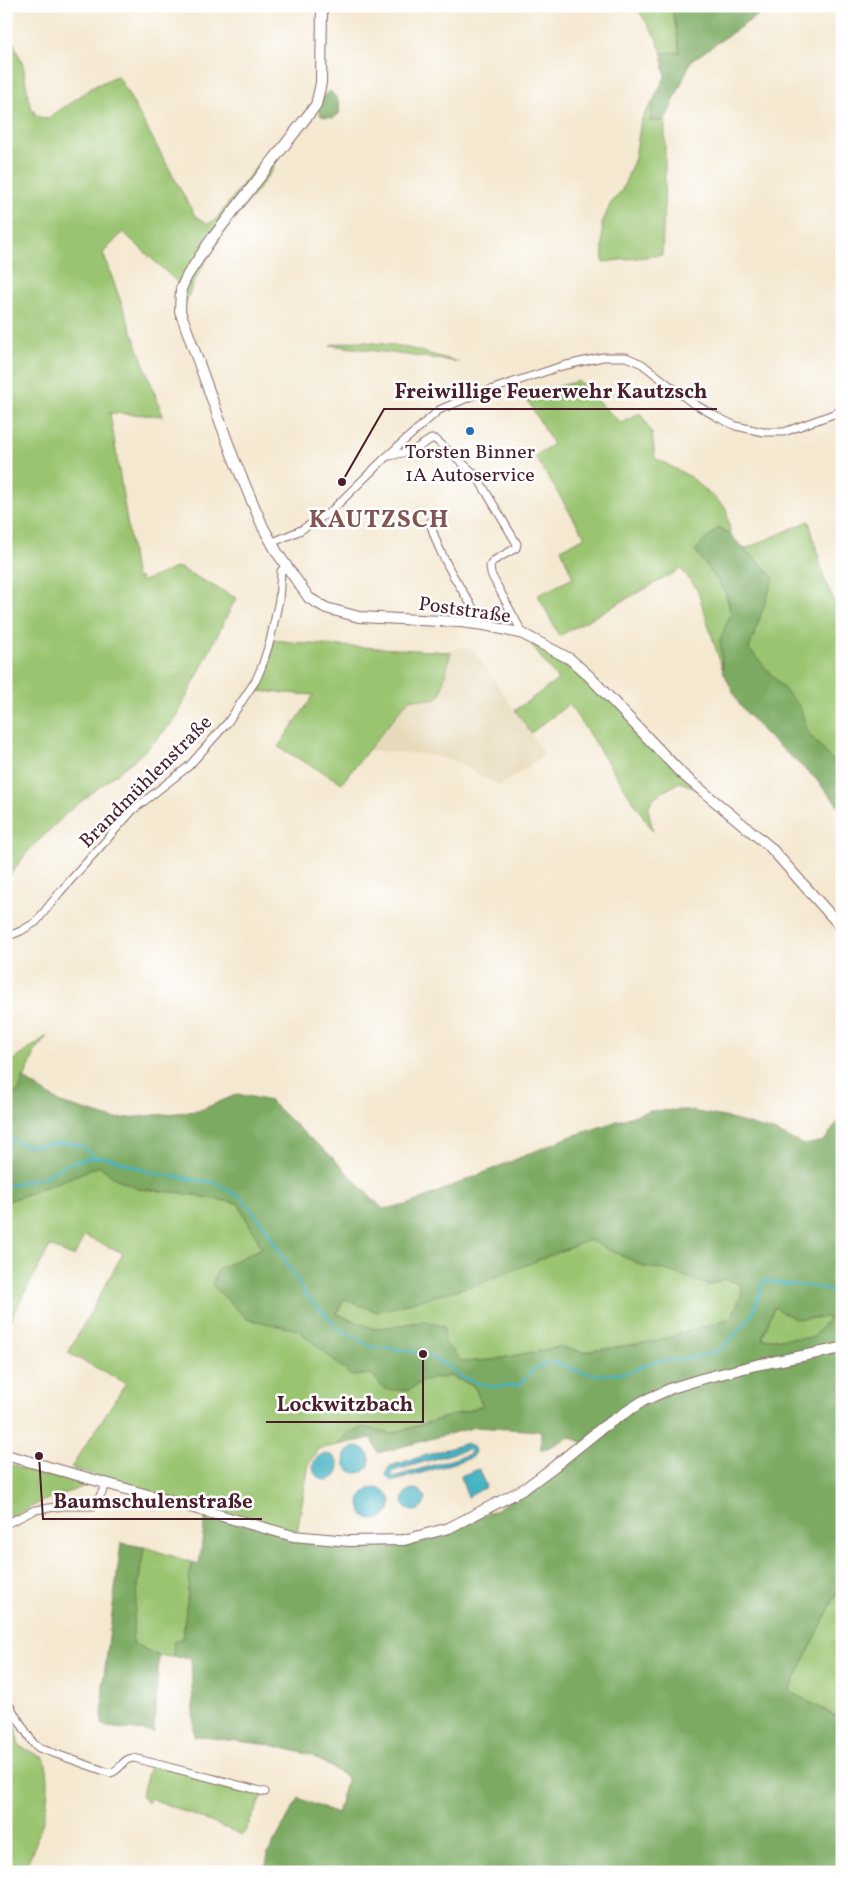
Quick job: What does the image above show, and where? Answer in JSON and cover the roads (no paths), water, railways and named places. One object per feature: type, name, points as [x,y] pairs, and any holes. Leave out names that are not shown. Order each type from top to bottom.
[{"type":"street","name":"Poststraße","points":[[322,6],[321,83],[316,105],[210,241],[180,290],[180,311],[233,457],[271,543],[309,598],[326,608],[359,616],[423,619],[484,626],[522,634],[570,660],[583,671],[682,774],[770,847],[842,928]]},
{"type":"street","points":[[271,543],[318,520],[330,512],[387,456],[439,410],[562,366],[603,357],[626,357],[642,364],[691,402],[736,426],[763,432],[784,432],[842,411]]},
{"type":"street","points":[[387,456],[414,450],[434,439],[476,475],[518,544],[516,548],[492,561],[490,566],[491,574],[522,634]]},
{"type":"street","points":[[430,522],[434,538],[444,558],[484,626]]},
{"type":"street","name":"Brandmühlenstraße","points":[[6,937],[22,931],[36,922],[133,810],[189,766],[228,722],[256,680],[262,666],[279,600],[281,571],[286,565]]},
{"type":"street","points":[[6,1455],[293,1536],[349,1541],[404,1540],[449,1528],[524,1489],[603,1426],[643,1401],[672,1388],[756,1365],[842,1348]]},
{"type":"street","points":[[6,1524],[34,1510],[63,1506],[94,1506],[107,1484]]},
{"type":"street","points":[[6,1700],[33,1744],[39,1748],[110,1773],[115,1772],[126,1759],[134,1758],[265,1792]]},
{"type":"water","points":[[467,1443],[474,1448],[475,1452],[471,1458],[395,1481],[391,1481],[386,1476],[390,1466]],"holes":[[[468,1449],[470,1454],[394,1477],[391,1475],[393,1471]]]},
{"type":"water","points":[[357,1447],[366,1451],[370,1460],[366,1469],[357,1473],[348,1469],[344,1460],[348,1451]]},
{"type":"water","points":[[326,1454],[335,1458],[339,1467],[335,1476],[326,1480],[317,1476],[313,1467],[317,1458]]},
{"type":"water","points":[[479,1469],[486,1487],[468,1497],[460,1476]]},
{"type":"water","points":[[375,1488],[381,1489],[386,1493],[390,1498],[390,1510],[386,1515],[381,1519],[375,1520],[369,1519],[364,1515],[360,1510],[359,1504],[360,1498],[364,1493],[369,1489]]},
{"type":"water","points":[[414,1489],[422,1492],[425,1500],[422,1508],[414,1511],[406,1508],[403,1500],[406,1492]]},
{"type":"waterway","points":[[6,1137],[24,1145],[35,1146],[61,1143],[78,1145],[95,1157]]},
{"type":"waterway","points":[[6,1186],[44,1177],[69,1163],[95,1157],[110,1158],[152,1173],[216,1183],[242,1198],[265,1227],[305,1294],[338,1328],[372,1347],[405,1350],[423,1354],[448,1366],[462,1378],[493,1387],[519,1385],[536,1367],[555,1362],[578,1371],[597,1375],[627,1373],[656,1361],[681,1360],[718,1352],[752,1316],[764,1280],[814,1287],[842,1296]]},
{"type":"place","name":"Torsten Binner 1A Autoservice","points":[[470,431]]},
{"type":"place","name":"Freiwillige Feuerwehr Kautzsch","points":[[342,482]]},
{"type":"place","name":"Lockwitzbach","points":[[423,1354]]},
{"type":"place","name":"Baumschulenstraße","points":[[39,1456]]},
{"type":"district","name":"KAUTZSCH","points":[[379,518]]}]
